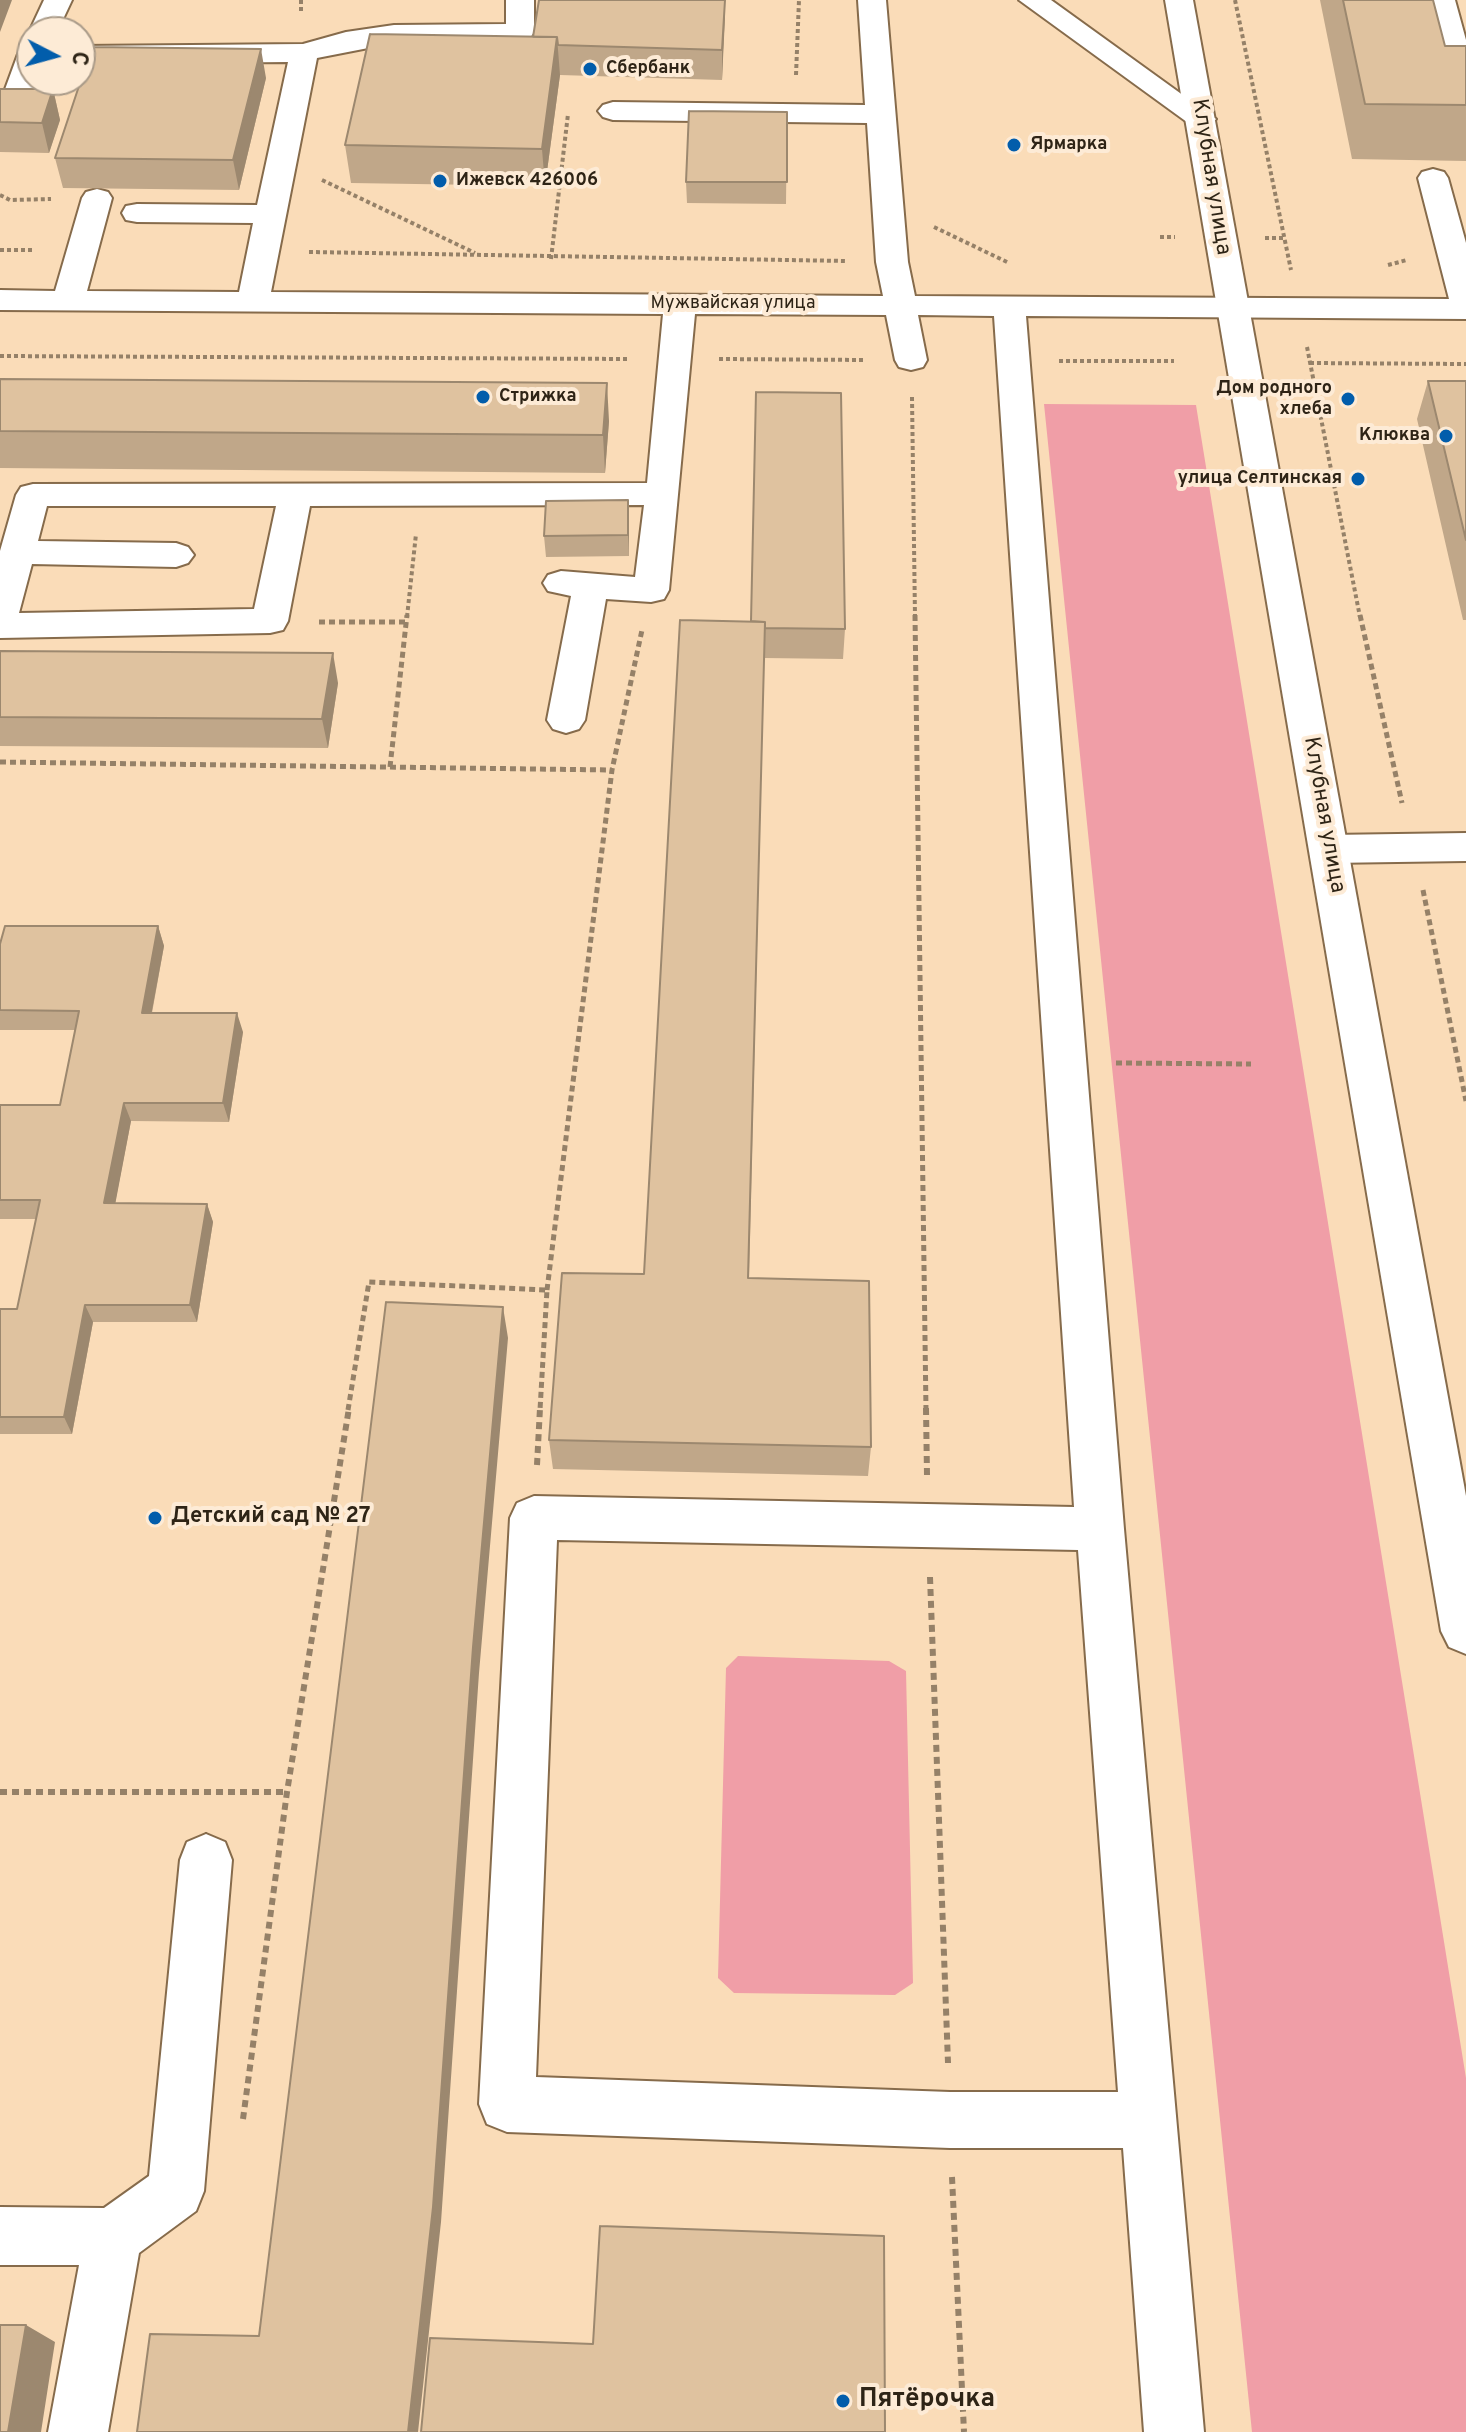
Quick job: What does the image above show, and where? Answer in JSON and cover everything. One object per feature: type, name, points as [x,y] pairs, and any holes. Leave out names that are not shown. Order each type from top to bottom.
[{"type":"main road","points":[[96,55],[304,53],[346,41],[394,34],[520,32],[520,0]]},
{"type":"main road","points":[[872,0],[892,262],[911,360]]},
{"type":"main road","points":[[1033,0],[1201,119]]},
{"type":"main road","name":"Клубная улица","points":[[1179,0],[1461,1579],[1466,1631]]},
{"type":"main road","points":[[1441,0],[1460,70],[1466,70]]},
{"type":"main road","points":[[253,300],[304,53]]},
{"type":"main road","points":[[613,111],[881,114]]},
{"type":"main road","points":[[1433,178],[1466,302]]},
{"type":"main road","points":[[68,300],[97,198]]},
{"type":"main road","points":[[137,213],[269,214]]},
{"type":"main road","points":[[1009,285],[1100,1529],[1151,2120],[1174,2432]]},
{"type":"main road","name":"Мужвайская улица","points":[[0,300],[901,306],[1009,285],[1232,308],[1466,309]]},
{"type":"main road","points":[[566,720],[576,585],[651,590],[680,304]]},
{"type":"main road","points":[[0,616],[33,495],[663,494]]},
{"type":"main road","points":[[0,626],[270,621],[295,496]]},
{"type":"main road","points":[[17,552],[176,555]]},
{"type":"main road","points":[[1329,849],[1466,847]]},
{"type":"main road","points":[[1100,1529],[534,1518],[507,2104],[950,2120],[1151,2120]]},
{"type":"main road","points":[[0,2236],[113,2237],[176,2191],[206,1860]]},
{"type":"main road","points":[[78,2432],[113,2237]]},
{"type":"path","points":[[795,113],[799,0]]},
{"type":"path","points":[[1235,0],[1379,711],[1414,848],[1466,1101]]},
{"type":"path","points":[[546,303],[569,101]]},
{"type":"path","points":[[280,160],[480,255]]},
{"type":"path","points":[[888,204],[1009,285]]},
{"type":"path","points":[[0,250],[80,250]]},
{"type":"path","points":[[261,252],[892,262]]},
{"type":"path","points":[[994,263],[1009,285]]},
{"type":"path","points":[[1009,285],[1024,263]]},
{"type":"path","points":[[0,356],[911,360],[928,1524],[964,2432]]},
{"type":"path","points":[[1013,360],[1174,361]]},
{"type":"path","points":[[1310,363],[1466,364]]},
{"type":"path","points":[[390,767],[421,494]]},
{"type":"path","points":[[534,1518],[547,1290],[612,770],[651,590]]},
{"type":"path","points":[[270,621],[406,622]]},
{"type":"path","points":[[0,762],[612,770]]},
{"type":"path","points":[[1068,1063],[1251,1064]]},
{"type":"path","points":[[239,2126],[246,2113],[287,1792],[369,1282],[547,1290]]},
{"type":"path","points":[[0,1792],[287,1792]]},
{"type":"shaded area","points":[[1044,404],[1196,405],[1466,2078],[1466,2432],[1252,2432]]},
{"type":"shaded area","points":[[738,1656],[889,1661],[906,1671],[913,1983],[895,1995],[734,1993],[718,1978],[726,1668]]},
{"type":"building","points":[[539,0],[725,0],[722,50],[558,45],[557,37],[533,37]]},
{"type":"building","points":[[1343,0],[1433,0],[1445,46],[1466,46],[1466,105],[1365,104]]},
{"type":"building","points":[[370,34],[557,37],[542,149],[345,145]]},
{"type":"building","points":[[96,47],[261,49],[233,160],[55,158],[76,96],[96,96]]},
{"type":"building","points":[[0,89],[16,89],[16,96],[51,96],[42,123],[0,122]]},
{"type":"building","points":[[689,111],[787,112],[787,182],[686,182]]},
{"type":"building","points":[[0,379],[607,383],[603,435],[0,431]]},
{"type":"building","points":[[1428,381],[1466,381],[1466,540]]},
{"type":"building","points":[[756,392],[841,393],[845,629],[765,628],[765,622],[751,621]]},
{"type":"building","points":[[628,500],[628,535],[544,536],[546,501]]},
{"type":"building","points":[[680,620],[765,622],[748,1278],[869,1281],[871,1447],[549,1440],[562,1273],[644,1274]]},
{"type":"building","points":[[0,651],[333,653],[322,719],[0,717]]},
{"type":"building","points":[[5,926],[158,926],[142,1013],[237,1013],[223,1103],[124,1103],[104,1203],[207,1204],[190,1305],[85,1305],[64,1417],[0,1417],[0,1309],[17,1309],[40,1200],[0,1200],[0,1105],[60,1105],[79,1011],[0,1010],[0,944]]},
{"type":"building","points":[[386,1302],[503,1307],[473,1647],[433,2207],[408,2432],[137,2432],[150,2334],[259,2336]]},
{"type":"building","points":[[600,2226],[884,2236],[885,2432],[421,2432],[430,2338],[593,2344]]},
{"type":"building","points":[[0,2325],[26,2325],[8,2432],[0,2432]]},
{"type":"place","name":"Сбербанк","points":[[590,69]]},
{"type":"place","name":"Ярмарка","points":[[1014,145]]},
{"type":"place","name":"Ижевск 426006","points":[[440,181]]},
{"type":"place","name":"Стрижка","points":[[483,397]]},
{"type":"place","name":"Дом родного хлеба","points":[[1348,399]]},
{"type":"place","name":"Клюква","points":[[1446,436]]},
{"type":"place","name":"улица Селтинская","points":[[1358,479]]},
{"type":"place","name":"Детский сад № 27","points":[[155,1518]]},
{"type":"place","name":"Пятёрочка","points":[[843,2401]]}]
